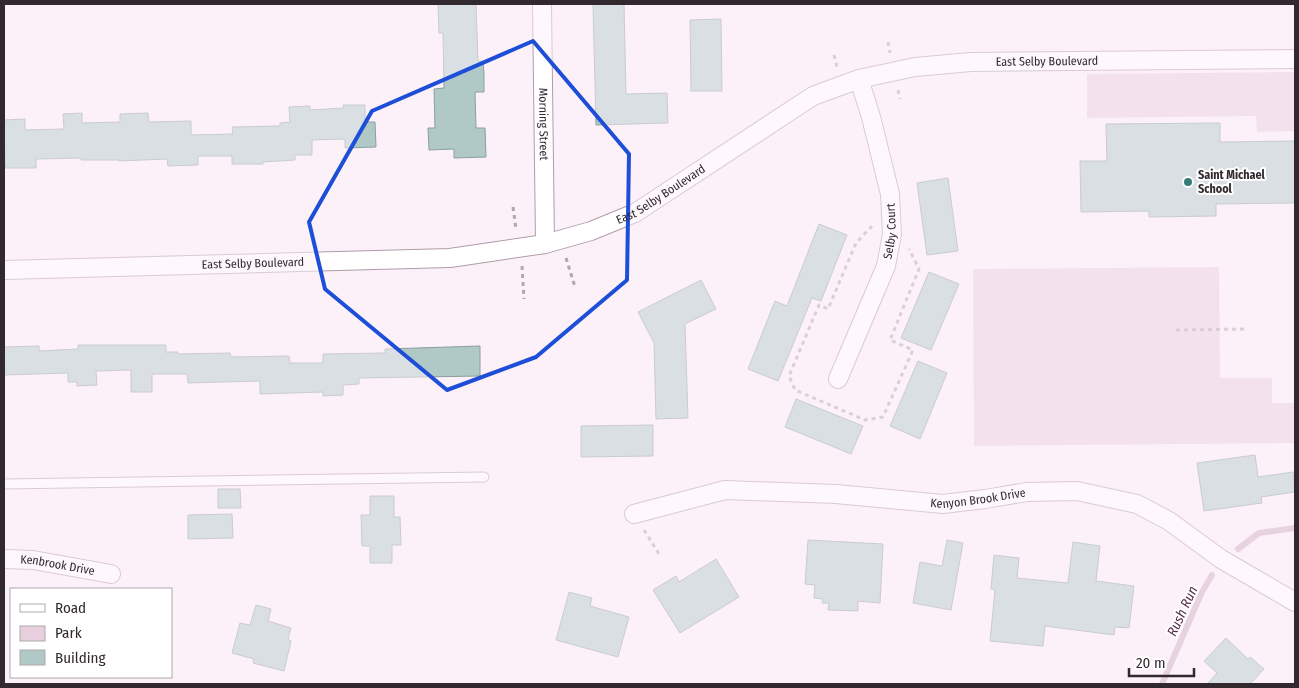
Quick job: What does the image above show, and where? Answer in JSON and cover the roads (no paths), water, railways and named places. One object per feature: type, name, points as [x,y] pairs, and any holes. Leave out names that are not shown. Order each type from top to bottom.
[{"type":"street","name":"Morning Street","points":[[542,4],[545,244]]},
{"type":"street","name":"East Selby Boulevard","points":[[4,270],[450,258],[545,244],[590,231],[635,213],[813,96],[859,79],[915,67],[971,62],[1295,59]]},
{"type":"street","name":"Selby Court","points":[[838,378],[886,266],[892,234],[890,194],[871,117],[859,79]]},
{"type":"street","name":"Kenyon Brook Drive","points":[[634,514],[724,490],[836,494],[943,504],[1027,492],[1077,491],[1137,504],[1169,521],[1221,559],[1295,602]]},
{"type":"street","name":"Kenbrook Drive","points":[[4,559],[33,560],[111,574]]},
{"type":"lane","points":[[4,484],[484,477]]},
{"type":"waterway","name":"Rush Run","points":[[1238,549],[1259,533],[1295,528]]},
{"type":"waterway","name":"Rush Run","points":[[1162,684],[1202,592],[1212,575]]},
{"type":"place","name":"Saint Michael School","points":[[1188,182]]}]
